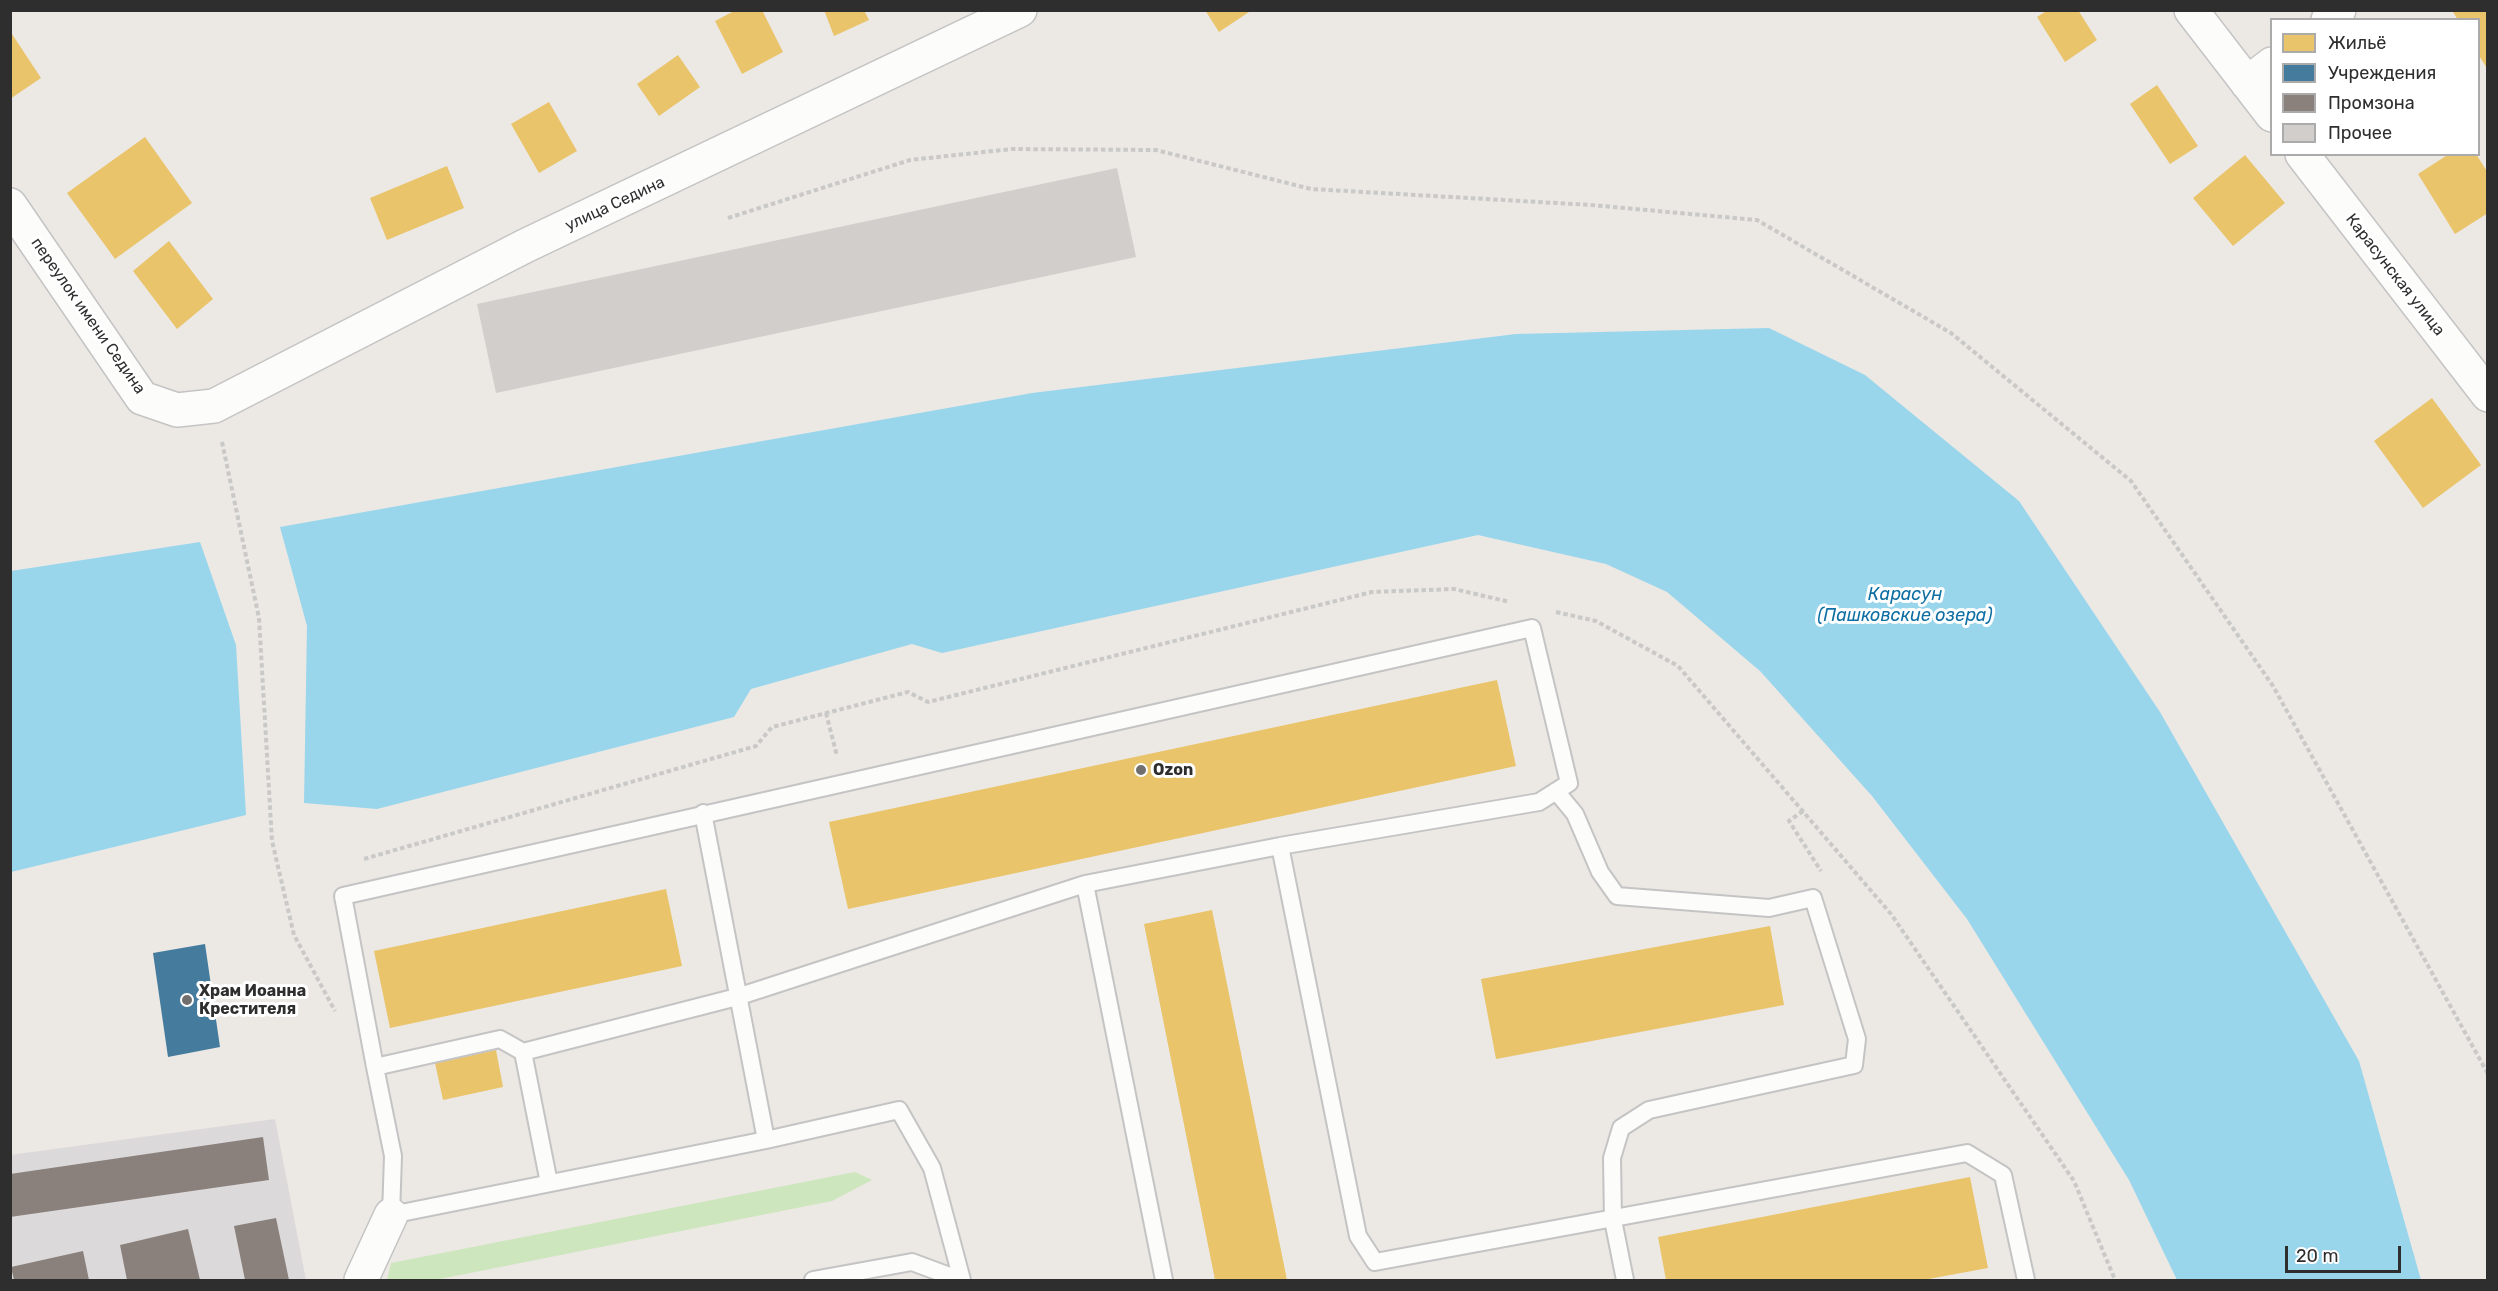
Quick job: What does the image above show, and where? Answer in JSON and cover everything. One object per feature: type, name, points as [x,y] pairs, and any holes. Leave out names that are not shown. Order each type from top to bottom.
[{"type":"street","name":"улица Седина","points":[[214,406],[525,246],[1020,10]]},
{"type":"street","points":[[2191,10],[2259,74],[2270,112]]},
{"type":"street","name":"Карасунская улица","points":[[2304,156],[2487,395]]},
{"type":"street","name":"переулок имени Седина","points":[[10,205],[142,398],[177,410],[214,406]]},
{"type":"street","points":[[361,1281],[391,1215]]},
{"type":"lane","points":[[375,1067],[500,1039],[523,1052],[737,997],[1085,884],[1280,846],[1539,802],[1569,783],[1532,628],[703,813],[343,896],[375,1067],[393,1156],[391,1215],[766,1140],[899,1110],[932,1168],[962,1281]]},
{"type":"lane","points":[[1556,791],[1575,814],[1600,872],[1617,896],[1769,908],[1813,898],[1857,1039],[1854,1065],[1649,1110],[1621,1128],[1612,1158],[1613,1220],[1625,1281]]},
{"type":"lane","points":[[703,813],[766,1140]]},
{"type":"lane","points":[[1280,846],[1358,1236],[1375,1262],[1967,1153],[2003,1175],[2026,1281]]},
{"type":"lane","points":[[1085,884],[1164,1281]]},
{"type":"lane","points":[[523,1052],[549,1183]]},
{"type":"lane","points":[[813,1281],[912,1262],[946,1275],[950,1281]]},
{"type":"path","points":[[728,218],[910,160],[1023,149],[1156,150],[1311,189],[1591,206],[1757,220],[1951,333],[2131,481],[2273,686],[2487,1074]]},
{"type":"path","points":[[214,406],[259,618],[272,841],[294,935],[328,1002],[341,1020]]},
{"type":"path","points":[[343,896],[339,875],[346,865],[756,746],[772,727],[908,692],[928,702],[1372,592],[1454,589],[1520,604]]},
{"type":"path","points":[[1552,611],[1596,621],[1678,666],[1891,914],[2074,1181],[2115,1281]]},
{"type":"path","points":[[1803,811],[1789,821],[1831,886],[1813,898]]},
{"type":"shaded area","points":[[275,1119],[306,1280],[11,1280],[10,1155]]},
{"type":"green space","points":[[855,1172],[872,1180],[832,1201],[435,1280],[387,1280],[391,1263]]},
{"type":"water","name":"Карасун (Пашковские озера)","points":[[1769,328],[1865,375],[2019,501],[2160,712],[2359,1061],[2421,1280],[2177,1280],[2129,1180],[1967,919],[1872,796],[1760,671],[1667,592],[1606,564],[1478,535],[942,653],[912,644],[751,689],[734,717],[377,809],[304,803],[307,626],[280,527],[1032,393],[1516,334]]},
{"type":"water","points":[[200,542],[236,645],[246,815],[11,872],[11,571]]},
{"type":"building: Жильё","points":[[736,10],[762,10],[783,52],[742,74],[715,21]]},
{"type":"building: Жильё","points":[[824,10],[864,10],[869,20],[834,36]]},
{"type":"building: Жильё","points":[[1205,10],[1252,10],[1219,32]]},
{"type":"building: Жильё","points":[[2048,10],[2078,10],[2097,40],[2065,62],[2037,17]]},
{"type":"building: Жильё","points":[[2456,10],[2488,10],[2488,70],[2480,57],[2480,18],[2457,18],[2453,12]]},
{"type":"building: Жильё","points":[[10,31],[41,78],[10,99]]},
{"type":"building: Жильё","points":[[678,55],[700,87],[659,116],[637,84]]},
{"type":"building: Жильё","points":[[2157,85],[2198,146],[2170,164],[2130,104]]},
{"type":"building: Жильё","points":[[549,102],[577,151],[539,173],[511,124]]},
{"type":"building: Жильё","points":[[145,137],[192,203],[115,259],[67,193]]},
{"type":"building: Жильё","points":[[2245,155],[2285,203],[2233,246],[2193,198]]},
{"type":"building: Жильё","points":[[2446,156],[2477,156],[2488,173],[2488,213],[2455,234],[2418,174]]},
{"type":"building: Жильё","points":[[447,166],[464,208],[387,240],[370,198]]},
{"type":"building: Жильё","points":[[169,241],[213,299],[177,329],[133,271]]},
{"type":"building: Жильё","points":[[2432,398],[2481,465],[2423,508],[2374,441]]},
{"type":"building: Жильё","points":[[1497,680],[1516,766],[848,909],[829,822]]},
{"type":"building: Жильё","points":[[666,889],[682,966],[390,1028],[374,951]]},
{"type":"building: Жильё","points":[[1212,910],[1287,1280],[1215,1280],[1144,924]]},
{"type":"building: Жильё","points":[[1770,926],[1784,1005],[1496,1059],[1481,979]]},
{"type":"building: Жильё","points":[[496,1050],[503,1087],[443,1100],[435,1063]]},
{"type":"building: Жильё","points":[[1970,1177],[1988,1268],[1923,1280],[1666,1280],[1658,1237]]},
{"type":"building: Учреждения","name":"Храм Иоанна Крестителя","points":[[205,944],[220,1047],[168,1057],[153,953]]},
{"type":"building: Промзона","points":[[263,1137],[269,1180],[10,1217],[10,1174]]},
{"type":"building: Промзона","points":[[276,1218],[289,1280],[245,1280],[234,1226]]},
{"type":"building: Промзона","points":[[188,1229],[200,1280],[127,1280],[120,1245]]},
{"type":"building: Промзона","points":[[83,1251],[89,1280],[14,1280],[11,1267]]},
{"type":"building: Прочее","points":[[1117,168],[1136,257],[496,393],[477,304]]},
{"type":"place","name":"Ozon","points":[[1141,770]]},
{"type":"place","name":"Храм Иоанна Крестителя","points":[[187,1000]]}]
